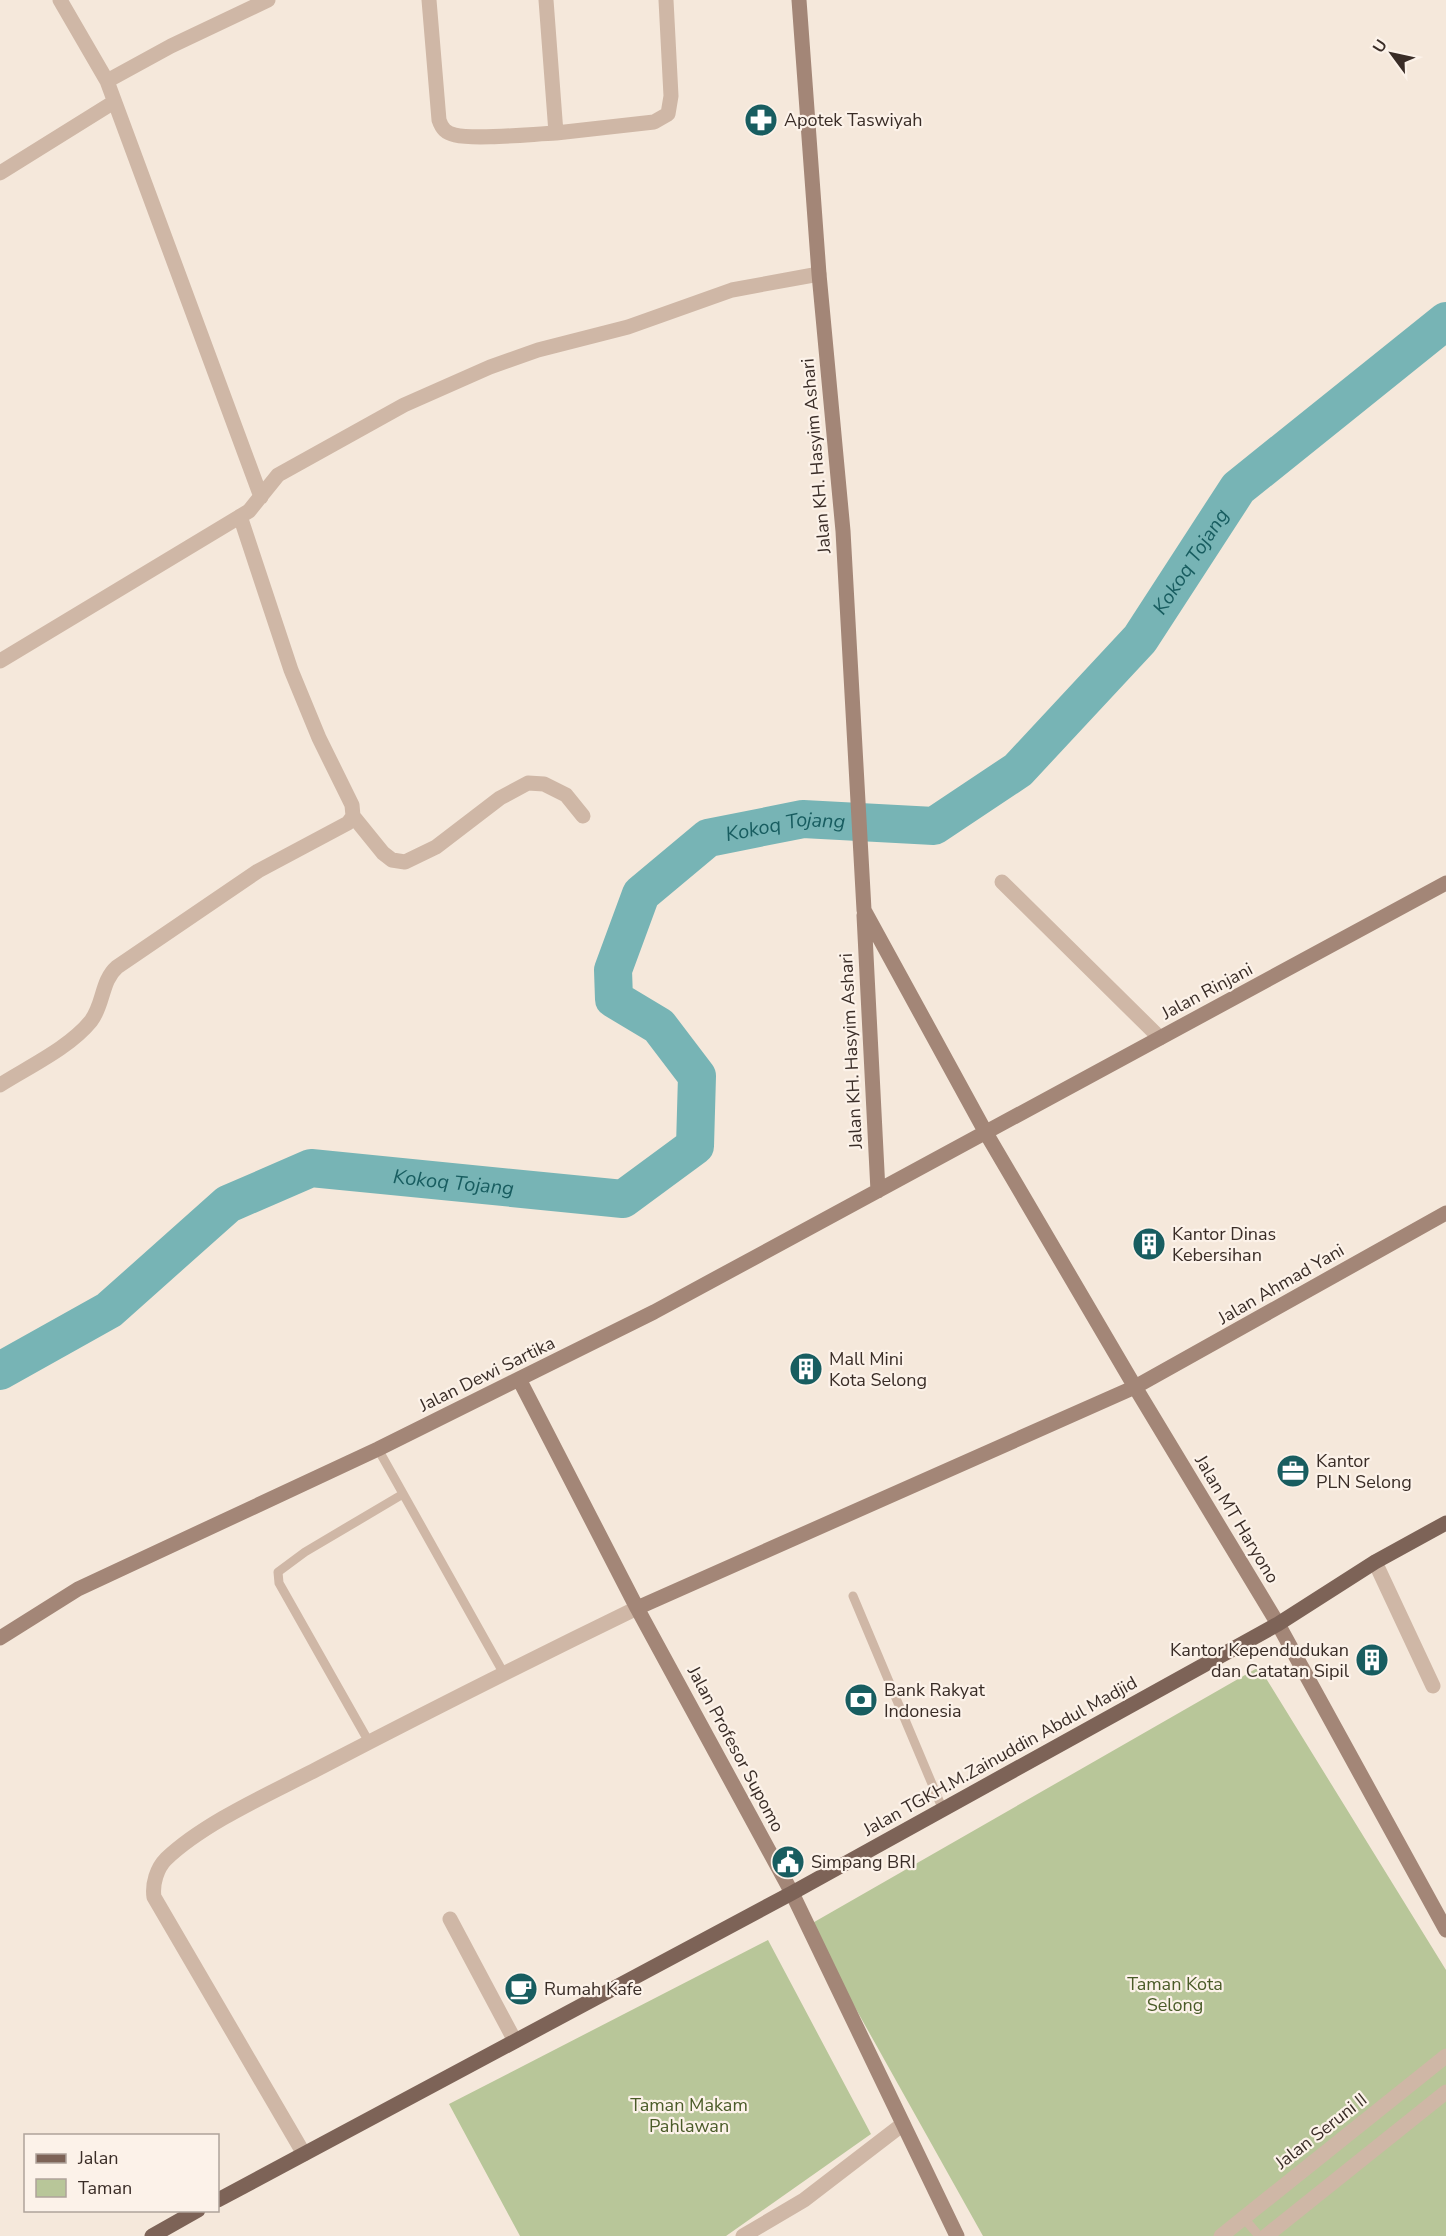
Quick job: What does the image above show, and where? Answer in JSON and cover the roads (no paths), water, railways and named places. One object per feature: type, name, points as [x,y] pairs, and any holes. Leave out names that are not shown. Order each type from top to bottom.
[{"type":"main road","name":"Jalan TGKH.M.Zainuddin Abdul Madjid","points":[[219,2199],[943,1810],[1278,1624],[1375,1562],[1446,1523]]},
{"type":"main road","points":[[152,2236],[196,2212]]},
{"type":"street","points":[[60,0],[107,81],[261,497]]},
{"type":"street","points":[[107,81],[171,46],[268,0]]},
{"type":"street","points":[[429,0],[442,129],[457,136],[556,133],[654,122],[668,114],[671,96],[666,0]]},
{"type":"street","points":[[546,0],[556,133]]},
{"type":"street","name":"Jalan KH. Hasyim Ashari","points":[[799,0],[819,274],[843,531],[878,1191]]},
{"type":"street","points":[[0,173],[114,102]]},
{"type":"street","points":[[0,661],[254,507],[267,485],[278,475],[404,405],[490,367],[538,350],[628,327],[732,290],[819,274]]},
{"type":"street","points":[[240,516],[291,670],[319,738],[352,805],[353,816],[383,853],[392,860],[405,862],[436,848],[500,798],[528,783],[544,784],[566,795],[583,816]]},
{"type":"street","points":[[0,1085],[83,1030],[97,1012],[106,981],[117,967],[258,871],[348,823],[353,816]]},
{"type":"street","points":[[1002,882],[1160,1038]]},
{"type":"street","name":"Jalan Rinjani","points":[[986,1132],[1446,883]]},
{"type":"street","name":"Jalan KH. Hasyim Ashari","points":[[864,910],[986,1132]]},
{"type":"street","name":"Jalan Dewi Sartika","points":[[0,1638],[78,1589],[520,1381],[986,1132]]},
{"type":"street","name":"Jalan MT Haryono","points":[[986,1132],[1135,1387],[1278,1624],[1446,1930]]},
{"type":"street","name":"Jalan Ahmad Yani","points":[[638,1608],[1135,1387],[1446,1213]]},
{"type":"street","name":"Jalan Profesor Supomo","points":[[520,1381],[638,1608],[792,1893],[957,2236]]},
{"type":"street","points":[[1375,1562],[1433,1686]]},
{"type":"street","points":[[304,2154],[154,1897],[153,1888],[164,1861],[186,1843],[248,1806],[503,1672],[638,1608]]},
{"type":"street","points":[[450,1919],[515,2041]]},
{"type":"street","name":"Jalan Seruni II","points":[[1221,2236],[1446,2056]]},
{"type":"street","points":[[1266,2236],[1446,2092]]},
{"type":"street","points":[[743,2236],[804,2200],[903,2124]]},
{"type":"lane","points":[[378,1449],[503,1672]]},
{"type":"lane","points":[[369,1742],[279,1583],[278,1572],[305,1552],[404,1494]]},
{"type":"lane","points":[[854,1596],[943,1810]]},
{"type":"lane","points":[[1243,2217],[1259,2236]]},
{"type":"waterway","name":"Kokoq Tojang","points":[[0,1371],[109,1310],[228,1204],[311,1168],[623,1199],[695,1146],[697,1076],[659,1026],[614,999],[613,970],[641,894],[708,838],[803,819],[934,826],[1018,770],[1140,639],[1238,488],[1446,321]]},
{"type":"place","name":"Apotek Taswiyah","points":[[761,120]]},
{"type":"place","name":"Kantor Dinas Kebersihan","points":[[1149,1244]]},
{"type":"place","name":"Mall Mini Kota Selong","points":[[806,1369]]},
{"type":"place","name":"Kantor PLN Selong","points":[[1293,1471]]},
{"type":"place","name":"Kantor Kependudukan dan Catatan Sipil","points":[[1372,1660]]},
{"type":"place","name":"Bank Rakyat Indonesia","points":[[861,1700]]},
{"type":"place","name":"Simpang BRI","points":[[788,1862]]},
{"type":"place","name":"Rumah Kafe","points":[[521,1989]]},
{"type":"park label","name":"Taman Kota Selong","points":[[1175,1994]]},
{"type":"park label","name":"Taman Makam Pahlawan","points":[[689,2115]]}]
